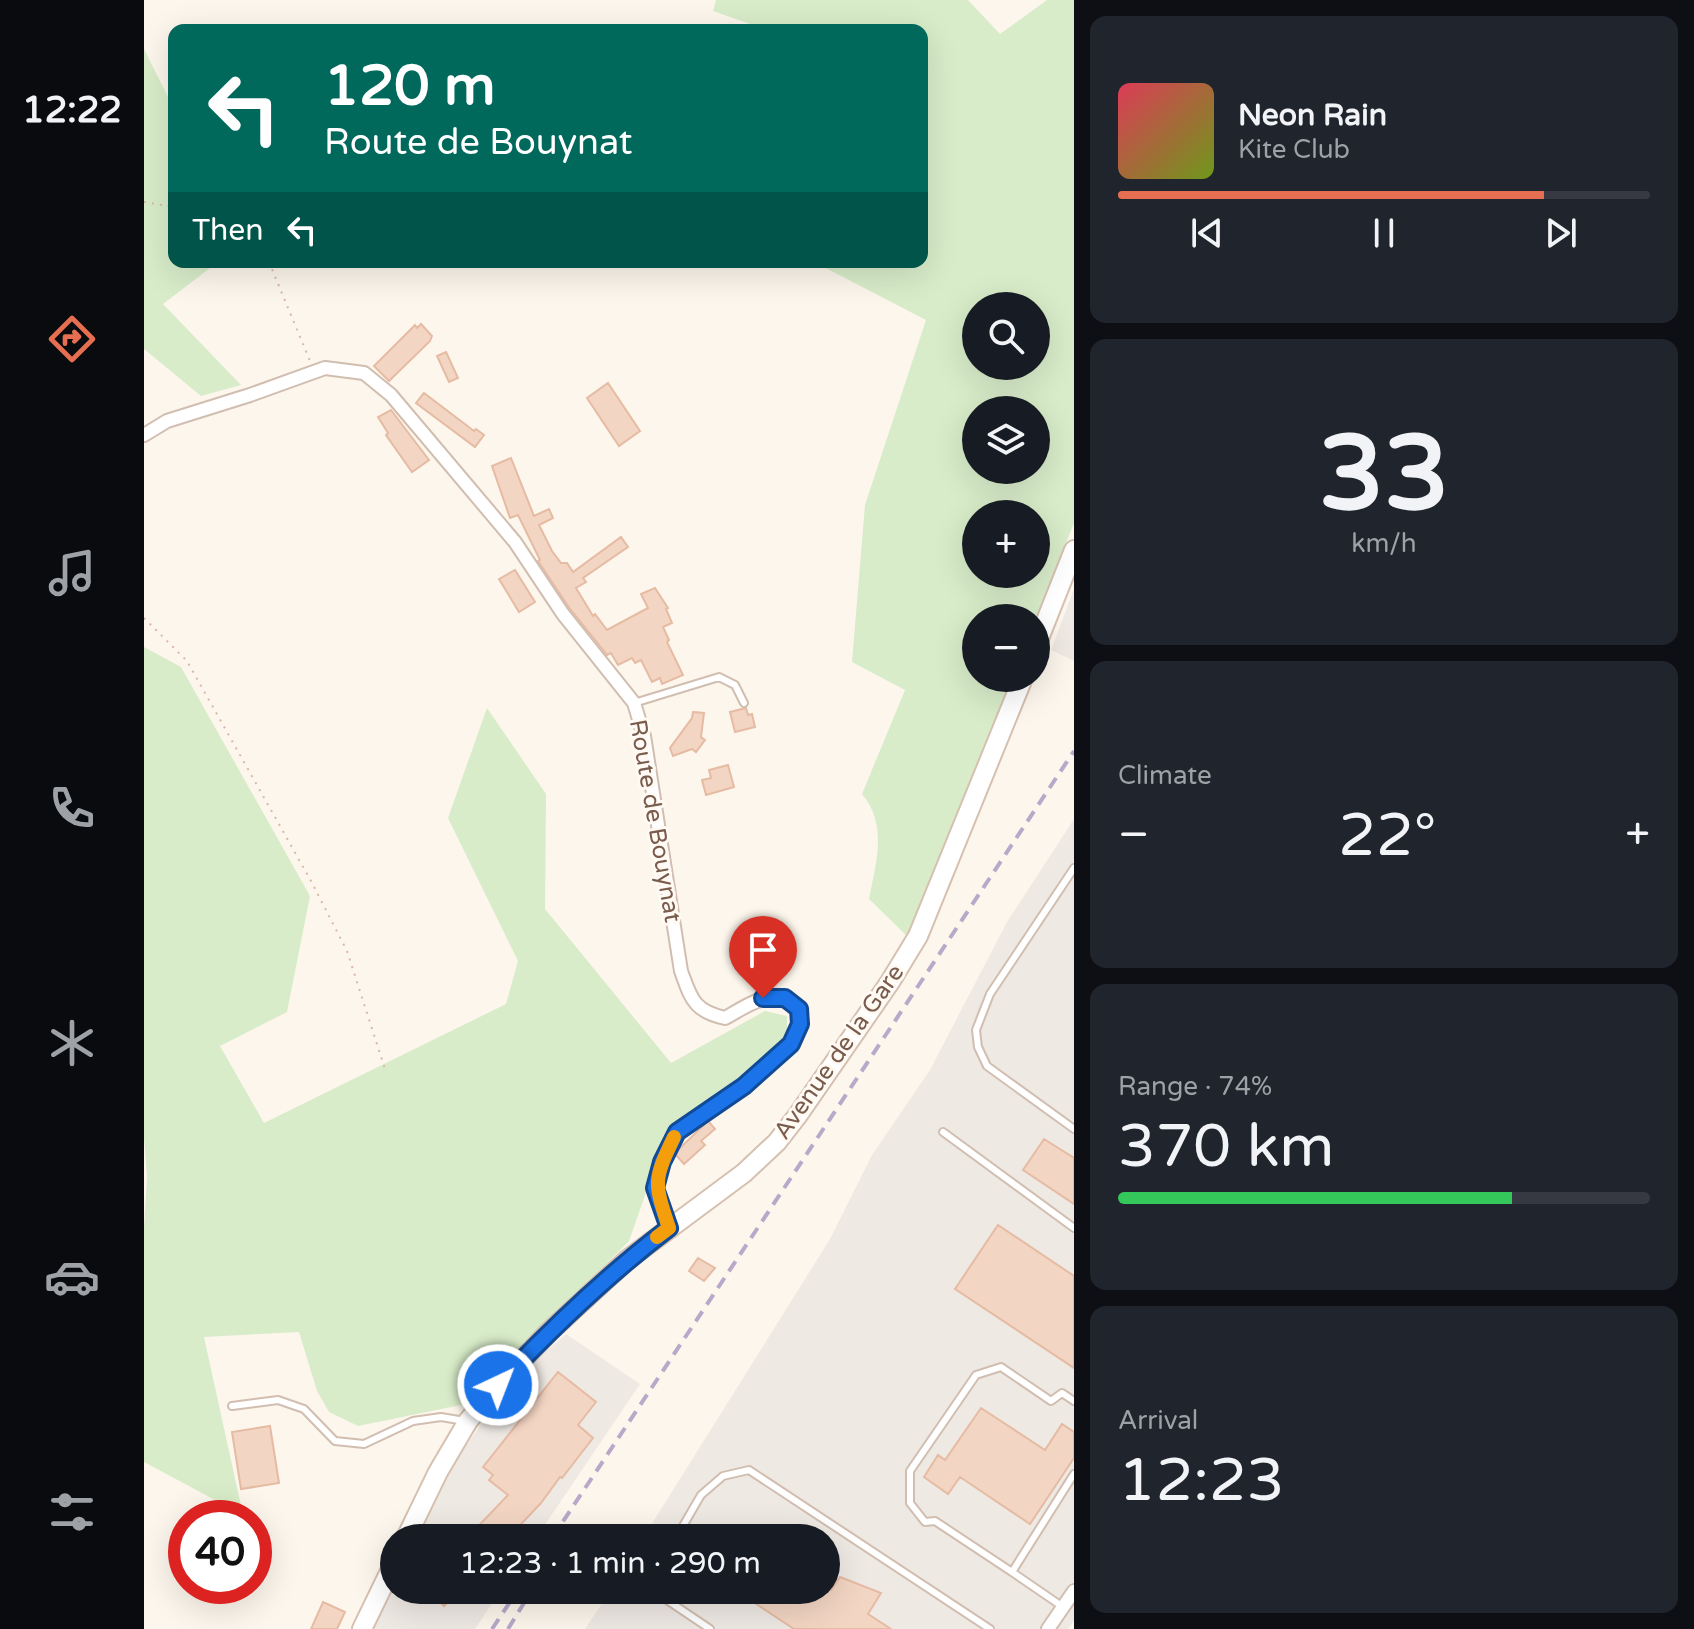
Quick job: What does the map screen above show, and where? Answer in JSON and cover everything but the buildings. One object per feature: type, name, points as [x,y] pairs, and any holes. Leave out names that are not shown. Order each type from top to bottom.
[{"type":"street","name":"Route de Bouynat","points":[[144,435],[167,421],[325,368],[364,373],[391,395],[515,542],[563,614],[634,703],[644,736],[681,971],[692,1002],[708,1014],[725,1018],[763,998],[785,998],[799,1009],[800,1024],[791,1044],[744,1086],[677,1132],[662,1162],[655,1188],[669,1228]]},
{"type":"street","points":[[1050,611],[1074,550]]},
{"type":"street","name":"Avenue de la Gare","points":[[413,1524],[468,1421],[549,1332],[627,1260],[744,1173],[777,1142],[890,982],[918,936],[1017,692]]},
{"type":"street","points":[[1048,1629],[1074,1591]]},
{"type":"street","points":[[362,1629],[380,1592]]},
{"type":"lane","points":[[634,703],[719,677],[735,685],[744,703]]},
{"type":"lane","points":[[1074,868],[990,994],[976,1030],[978,1047],[987,1066],[1074,1129]]},
{"type":"lane","points":[[943,1132],[1074,1228]]},
{"type":"lane","points":[[1063,1607],[935,1521],[925,1522],[910,1503],[910,1471],[976,1375],[1001,1367],[1051,1401],[1062,1393],[1074,1401]]},
{"type":"lane","points":[[232,1406],[278,1400],[304,1409],[335,1441],[364,1444],[413,1421],[441,1417],[468,1421]]},
{"type":"lane","points":[[684,1524],[701,1495],[723,1476],[749,1470],[831,1524]]},
{"type":"lane","points":[[1012,1572],[1074,1474]]},
{"type":"lane","points":[[840,1530],[990,1629]]},
{"type":"lane","points":[[673,1604],[710,1629]]},
{"type":"path","points":[[144,202],[168,206]]},
{"type":"path","points":[[271,268],[314,372]]},
{"type":"path","points":[[144,618],[187,661],[311,881],[347,951],[385,1069]]},
{"type":"shaded area","points":[[1074,589],[1074,661],[1051,650]]},
{"type":"shaded area","points":[[1074,819],[1074,1621],[1068,1629],[585,1629],[602,1604],[840,1604],[840,1524],[652,1524],[830,1239],[872,1155],[930,1070],[1007,922]]},
{"type":"shaded area","points":[[566,1334],[640,1384],[545,1524],[425,1524],[454,1463],[511,1382]]},
{"type":"shaded area","points":[[385,1604],[492,1604],[475,1629],[373,1629]]},
{"type":"green space","points":[[716,0],[968,0],[1000,34],[1047,0],[1074,0],[1074,523],[1050,583],[1050,500],[962,500],[962,588],[1048,588],[1042,604],[962,604],[962,692],[1006,692],[908,937],[869,899],[878,845],[875,818],[862,794],[905,690],[852,662],[865,505],[926,320],[826,268],[928,268],[928,24],[750,24],[713,11]]},
{"type":"green space","points":[[144,49],[168,97],[168,268],[210,268],[163,304],[241,385],[201,396],[144,349]]},
{"type":"green space","points":[[144,647],[181,667],[310,896],[287,1012],[220,1046],[264,1123],[506,1004],[518,961],[448,818],[487,708],[546,794],[545,909],[671,1063],[765,1011],[787,1016],[787,1032],[777,1051],[667,1133],[629,1241],[466,1404],[358,1426],[329,1412],[317,1391],[299,1332],[204,1337],[240,1500],[215,1500],[144,1462],[144,1228],[147,1177],[144,1137]]},
{"type":"railway","points":[[561,1524],[1074,751]]},
{"type":"railway","points":[[492,1629],[509,1604]]},
{"type":"railway","points":[[508,1629],[523,1604]]},
{"type":"slow traffic","points":[[657,1237],[669,1228],[655,1188],[662,1162],[674,1137]]},
{"type":"route","points":[[498,1385],[549,1332],[627,1260],[669,1228],[655,1188],[662,1162],[677,1132],[744,1086],[791,1044],[800,1024],[799,1009],[785,998],[763,998]]}]
